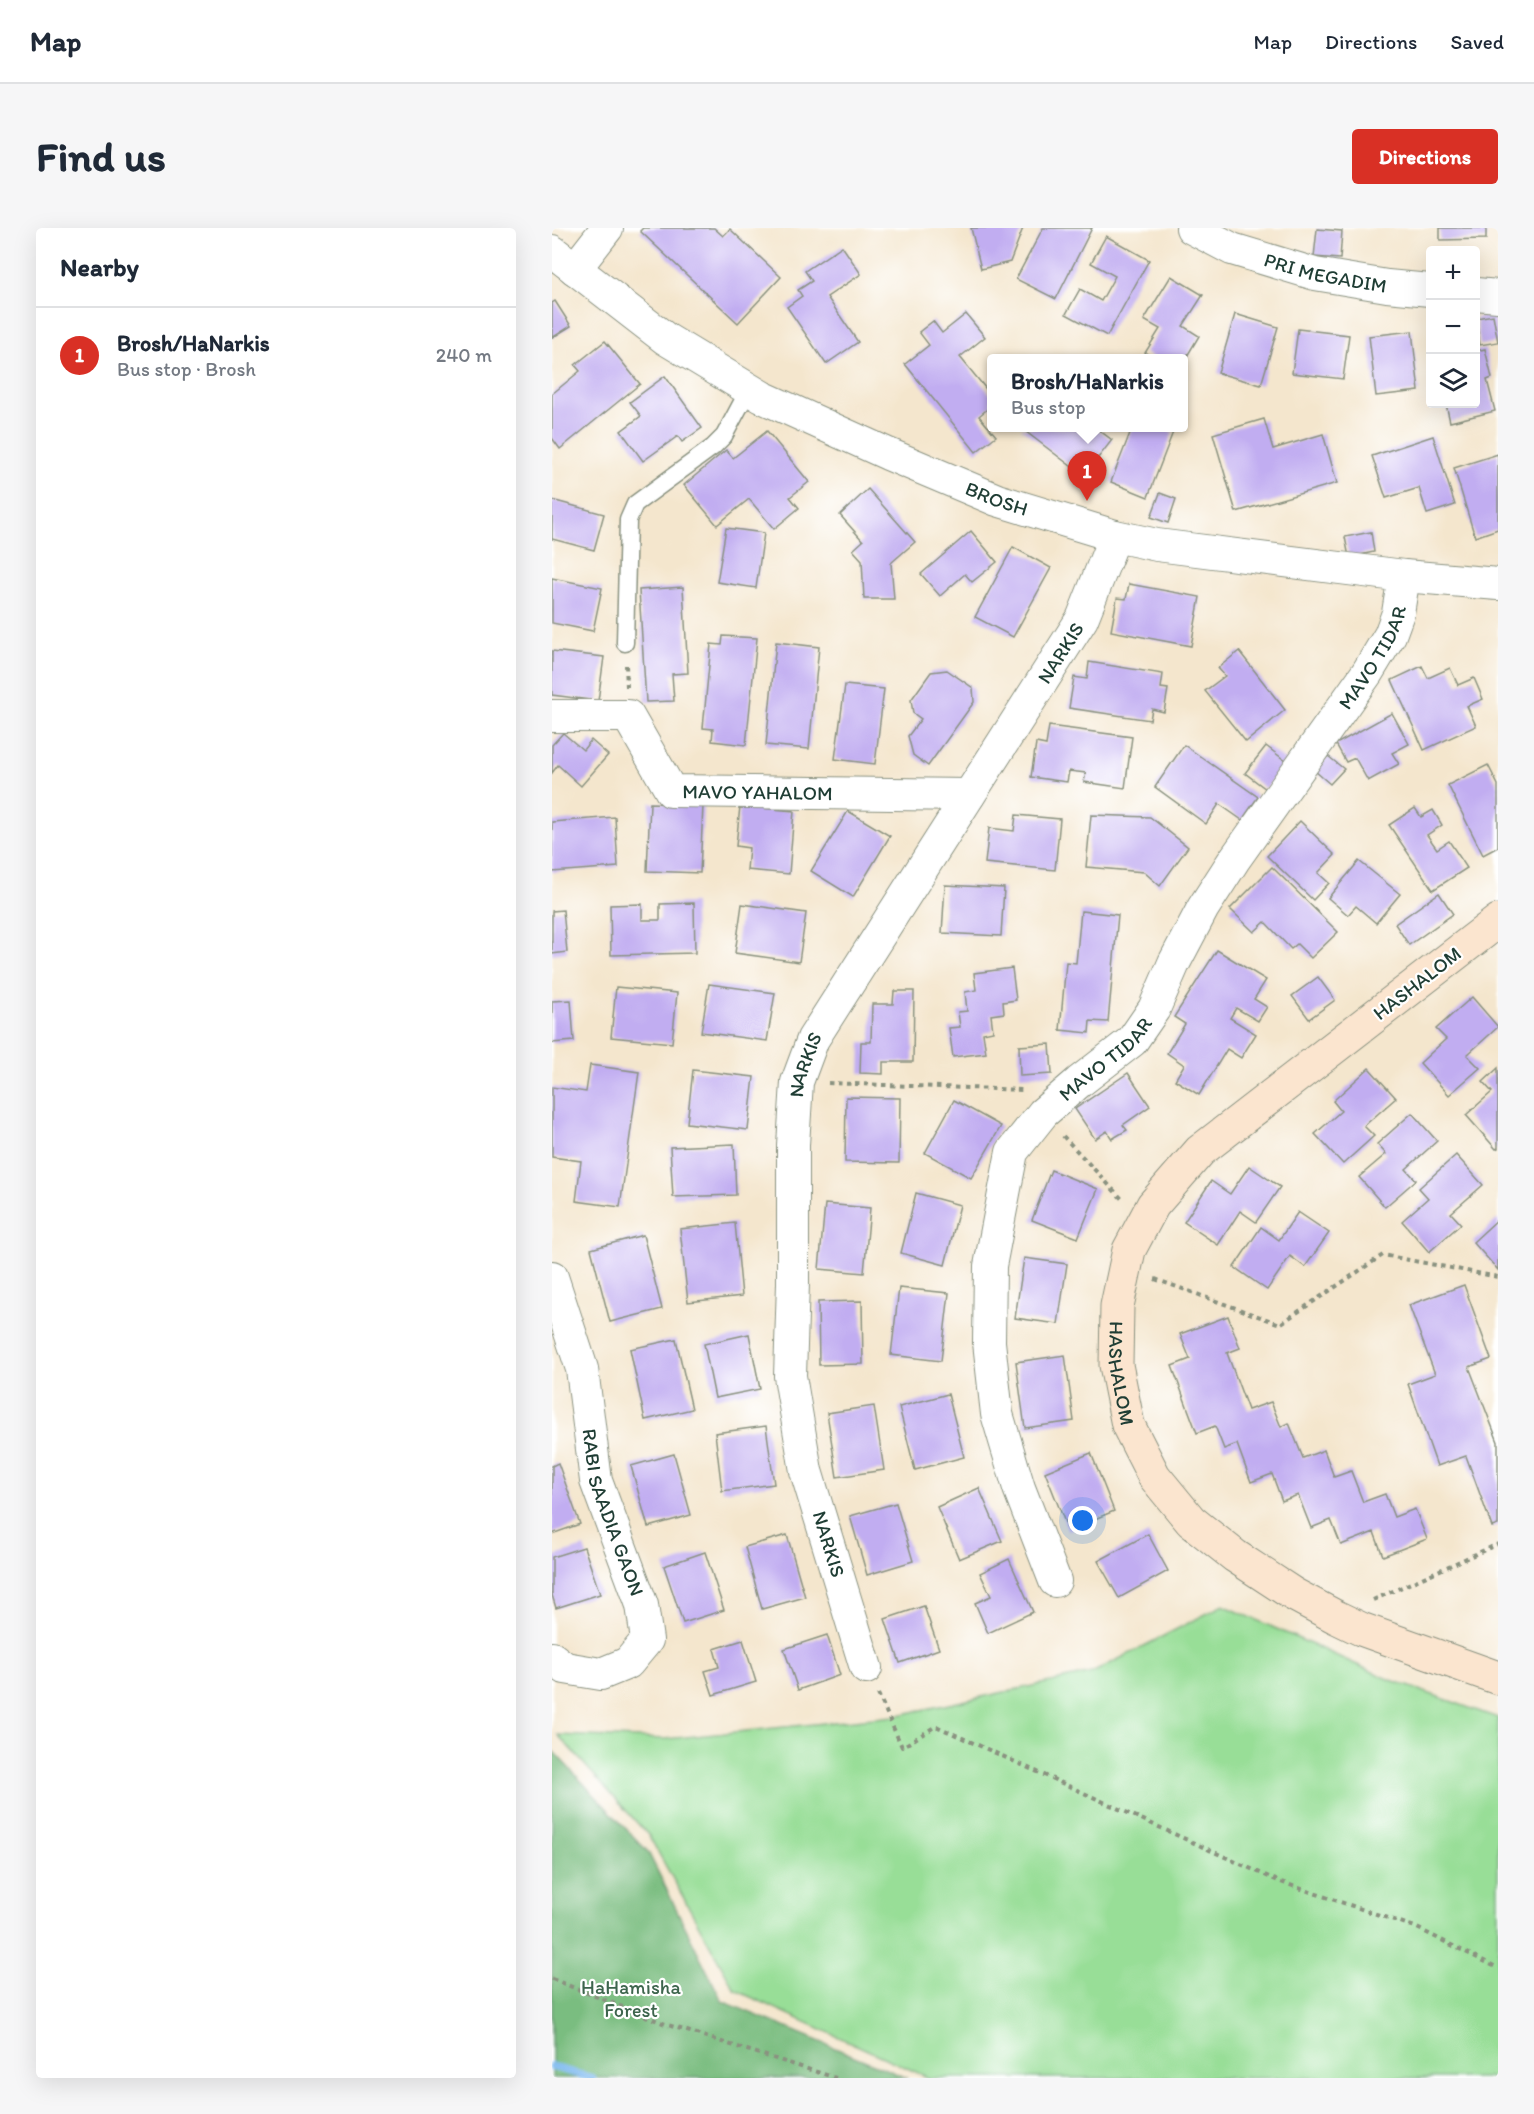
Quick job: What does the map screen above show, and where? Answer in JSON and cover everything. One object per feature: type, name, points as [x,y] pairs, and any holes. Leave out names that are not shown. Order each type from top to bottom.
[{"type":"street","points":[[563,260],[607,228]]},
{"type":"street","name":"PRI MEGADIM","points":[[1192,228],[1232,249],[1315,274],[1426,290]]},
{"type":"street","name":"BROSH","points":[[563,260],[666,339],[762,397],[997,500],[1115,536],[1157,544],[1404,576],[1498,584]]},
{"type":"street","points":[[1480,294],[1498,296]]},
{"type":"street","name":"NARKIS","points":[[866,1668],[806,1471],[790,1376],[793,1145],[797,1082],[813,1039],[1082,619],[1115,536]]},
{"type":"street","name":"MAVO TIDAR","points":[[1055,1581],[1019,1488],[998,1414],[989,1342],[990,1266],[1012,1152],[1043,1113],[1132,1041],[1154,1009],[1174,963],[1203,908],[1390,635],[1398,613],[1404,576]]},
{"type":"street","points":[[552,716],[628,716]]},
{"type":"street","name":"MAVO YAHALOM","points":[[628,716],[671,790],[969,795]]},
{"type":"street","name":"HASHALOM","points":[[1498,921],[1200,1151],[1153,1205],[1129,1250],[1117,1306],[1116,1365],[1128,1425],[1154,1476],[1191,1521],[1235,1556],[1293,1594],[1336,1617],[1361,1629],[1498,1678]]},
{"type":"street","name":"RABI SAADIA GAON","points":[[552,1277],[582,1369],[596,1481],[642,1605],[647,1640],[628,1664],[601,1674],[565,1668],[552,1658]]},
{"type":"lane","points":[[625,643],[628,520],[635,504],[713,447],[724,436],[750,389]]},
{"type":"path","points":[[625,643],[628,716]]},
{"type":"path","points":[[797,1082],[1068,1092]]},
{"type":"path","points":[[1043,1113],[1144,1223]]},
{"type":"path","points":[[1125,1268],[1280,1324],[1383,1255],[1498,1277]]},
{"type":"path","points":[[1336,1617],[1498,1544]]},
{"type":"path","points":[[866,1668],[902,1747],[936,1726],[1278,1881],[1415,1927],[1498,1968]]},
{"type":"path","points":[[552,1979],[668,2025],[836,2078]]},
{"type":"green space","points":[[1223,1605],[1391,1680],[1498,1718],[1498,2078],[929,2078],[735,1990],[649,1836],[558,1735],[666,1739],[894,1716],[1092,1673]]},
{"type":"green space","name":"HaHamisha Forest","points":[[552,1750],[648,1852],[722,2001],[907,2078],[552,2078]]},
{"type":"building","points":[[643,228],[714,228],[723,236],[730,229],[781,277],[738,323],[640,231]]},
{"type":"building","points":[[971,228],[1023,228],[1010,262],[981,269]]},
{"type":"building","points":[[1043,228],[1092,228],[1056,299],[1016,279]]},
{"type":"building","points":[[1440,228],[1486,228],[1486,239],[1440,240]]},
{"type":"building","points":[[1317,229],[1342,231],[1340,259],[1314,257]]},
{"type":"building","points":[[1106,236],[1149,260],[1107,336],[1066,314],[1080,289],[1101,301],[1115,276],[1091,263]]},
{"type":"building","points":[[842,246],[861,274],[827,297],[858,342],[826,364],[787,307],[802,296],[798,290],[812,281],[805,271]]},
{"type":"building","points":[[1171,276],[1203,295],[1183,326],[1199,336],[1188,355],[1145,353],[1160,329],[1144,320]]},
{"type":"building","points":[[555,301],[571,326],[552,338],[552,303]]},
{"type":"building","points":[[966,314],[985,337],[960,357],[987,390],[987,409],[979,416],[987,425],[987,432],[993,432],[996,436],[976,452],[905,364],[929,345],[919,332],[933,321],[942,333]]},
{"type":"building","points":[[1235,314],[1278,327],[1261,385],[1218,373]]},
{"type":"building","points":[[1493,315],[1498,342],[1480,345],[1480,317]]},
{"type":"building","points":[[1298,329],[1349,335],[1343,379],[1292,373]]},
{"type":"building","points":[[1412,331],[1419,391],[1376,396],[1369,336]]},
{"type":"building","points":[[605,341],[640,384],[560,449],[552,438],[552,394],[580,371],[575,365]]},
{"type":"building","points":[[1485,349],[1492,378],[1487,380],[1495,411],[1450,422],[1447,408],[1480,408],[1480,350]]},
{"type":"building","points":[[665,376],[702,428],[682,442],[678,436],[643,461],[621,431],[641,416],[630,402]]},
{"type":"building","points":[[1264,419],[1273,449],[1323,434],[1337,483],[1236,512],[1213,434]]},
{"type":"building","points":[[767,431],[809,482],[790,497],[799,508],[774,529],[749,499],[717,525],[684,485],[726,450],[733,458]]},
{"type":"building","points":[[1026,432],[1101,432],[1112,440],[1084,476]]},
{"type":"building","points":[[1130,432],[1173,432],[1148,497],[1111,482]]},
{"type":"building","points":[[1433,436],[1455,505],[1427,514],[1419,488],[1386,498],[1372,456]]},
{"type":"building","points":[[1498,454],[1498,529],[1475,537],[1454,468]]},
{"type":"building","points":[[868,489],[915,542],[891,563],[894,599],[864,599],[862,560],[853,550],[863,541],[840,515]]},
{"type":"building","points":[[1160,493],[1176,499],[1168,523],[1151,517]]},
{"type":"building","points":[[552,500],[604,514],[594,550],[552,539]]},
{"type":"building","points":[[726,528],[764,533],[756,588],[717,582]]},
{"type":"building","points":[[971,531],[997,562],[972,582],[965,574],[940,596],[921,574]]},
{"type":"building","points":[[1371,532],[1374,552],[1349,557],[1345,537]]},
{"type":"building","points":[[1013,547],[1051,568],[1013,637],[975,617]]},
{"type":"building","points":[[552,578],[602,588],[593,631],[552,623]]},
{"type":"building","points":[[1129,584],[1200,597],[1191,646],[1111,631],[1117,598],[1126,599]]},
{"type":"building","points":[[683,587],[688,673],[672,674],[674,701],[646,702],[639,590]]},
{"type":"building","points":[[723,636],[757,638],[746,745],[712,741],[713,729],[703,728],[711,644],[722,645]]},
{"type":"building","points":[[776,642],[819,647],[809,749],[766,745]]},
{"type":"building","points":[[552,651],[604,657],[598,701],[552,695]]},
{"type":"building","points":[[1239,651],[1285,710],[1246,742],[1205,691],[1225,676],[1218,668]]},
{"type":"building","points":[[1089,662],[1163,674],[1161,688],[1168,689],[1164,712],[1152,709],[1150,720],[1069,708],[1074,677],[1087,679]]},
{"type":"building","points":[[1422,666],[1428,678],[1450,668],[1458,685],[1474,678],[1483,699],[1467,706],[1476,726],[1424,750],[1392,680]]},
{"type":"building","points":[[947,670],[973,688],[974,702],[928,766],[913,755],[908,736],[921,719],[913,713],[911,700],[931,672]]},
{"type":"building","points":[[845,685],[884,689],[875,764],[835,759]]},
{"type":"building","points":[[1392,713],[1409,744],[1392,753],[1399,764],[1368,781],[1355,758],[1346,762],[1336,744]]},
{"type":"building","points":[[1049,726],[1132,737],[1125,788],[1084,782],[1086,773],[1069,771],[1067,782],[1031,777],[1036,743],[1046,745]]},
{"type":"building","points":[[563,733],[583,750],[591,740],[608,755],[581,786],[558,765],[552,773],[552,745]]},
{"type":"building","points":[[1184,745],[1258,797],[1242,820],[1219,804],[1206,824],[1155,787]]},
{"type":"building","points":[[1266,746],[1287,762],[1266,789],[1245,773]]},
{"type":"building","points":[[1328,756],[1344,769],[1330,784],[1315,771]]},
{"type":"building","points":[[1488,765],[1498,785],[1498,847],[1483,855],[1448,785]]},
{"type":"building","points":[[650,803],[703,805],[700,873],[647,871]]},
{"type":"building","points":[[740,806],[794,811],[789,874],[747,870],[749,848],[736,846]]},
{"type":"building","points":[[1415,808],[1421,817],[1433,810],[1442,825],[1427,835],[1437,849],[1449,841],[1467,868],[1433,890],[1389,825]]},
{"type":"building","points":[[848,811],[890,836],[853,897],[811,871]]},
{"type":"building","points":[[1016,815],[1060,819],[1055,870],[985,863],[989,828],[1014,831]]},
{"type":"building","points":[[1091,815],[1150,817],[1188,847],[1160,886],[1144,872],[1086,867]]},
{"type":"building","points":[[615,817],[618,867],[552,872],[552,822]]},
{"type":"building","points":[[1300,821],[1335,855],[1318,873],[1329,883],[1313,900],[1267,856]]},
{"type":"building","points":[[1359,861],[1400,894],[1376,923],[1356,906],[1348,915],[1328,898]]},
{"type":"building","points":[[1272,867],[1338,932],[1311,958],[1297,944],[1291,949],[1265,922],[1254,932],[1230,909]]},
{"type":"building","points":[[945,885],[1004,888],[1001,936],[942,933]]},
{"type":"building","points":[[1439,893],[1453,914],[1409,945],[1395,924]]},
{"type":"building","points":[[694,903],[695,953],[611,955],[610,905],[642,904],[642,920],[660,920],[660,904]]},
{"type":"building","points":[[742,904],[806,913],[799,962],[735,953]]},
{"type":"building","points":[[563,910],[567,952],[552,954],[552,911]]},
{"type":"building","points":[[1081,911],[1118,915],[1108,1022],[1090,1021],[1089,1033],[1060,1030],[1066,962],[1076,963]]},
{"type":"building","points":[[1217,950],[1266,980],[1254,999],[1267,1007],[1258,1021],[1236,1008],[1230,1018],[1256,1034],[1241,1058],[1227,1049],[1199,1095],[1175,1080],[1184,1065],[1167,1053],[1185,1024],[1174,1017]]},
{"type":"building","points":[[1012,968],[1016,1000],[1003,1002],[1004,1013],[991,1015],[993,1031],[983,1033],[986,1053],[953,1057],[949,1028],[960,1027],[958,1012],[967,1011],[965,992],[976,990],[974,973]]},
{"type":"building","points":[[1318,977],[1335,1000],[1309,1019],[1292,996]]},
{"type":"building","points":[[709,984],[775,993],[767,1041],[701,1032]]},
{"type":"building","points":[[616,987],[677,993],[672,1043],[611,1037]]},
{"type":"building","points":[[894,991],[914,991],[913,1062],[883,1062],[883,1074],[860,1073],[861,1042],[871,1042],[872,1004],[893,1004]]},
{"type":"building","points":[[1472,997],[1498,1027],[1467,1055],[1480,1068],[1449,1095],[1420,1063],[1446,1039],[1436,1029]]},
{"type":"building","points":[[571,1000],[574,1041],[552,1043],[552,1001]]},
{"type":"building","points":[[1050,1044],[1052,1074],[1020,1076],[1019,1046]]},
{"type":"building","points":[[590,1065],[639,1072],[620,1207],[576,1201],[581,1161],[552,1157],[552,1087],[586,1092]]},
{"type":"building","points":[[1369,1068],[1396,1098],[1364,1126],[1374,1136],[1343,1164],[1315,1134],[1341,1111],[1333,1101]]},
{"type":"building","points":[[1498,1068],[1498,1148],[1496,1149],[1466,1115],[1492,1092],[1483,1082]]},
{"type":"building","points":[[693,1070],[754,1077],[748,1130],[687,1123]]},
{"type":"building","points":[[1128,1073],[1150,1106],[1123,1125],[1127,1130],[1112,1139],[1107,1131],[1095,1139],[1075,1109]]},
{"type":"building","points":[[846,1097],[900,1098],[899,1163],[845,1162]]},
{"type":"building","points":[[954,1100],[1001,1126],[971,1178],[925,1153]]},
{"type":"building","points":[[1412,1113],[1437,1141],[1406,1169],[1416,1180],[1385,1207],[1359,1177],[1386,1154],[1377,1144]]},
{"type":"building","points":[[734,1144],[736,1195],[673,1197],[670,1147]]},
{"type":"building","points":[[1456,1155],[1483,1185],[1451,1213],[1461,1224],[1429,1252],[1402,1221],[1428,1198],[1419,1188]]},
{"type":"building","points":[[1249,1166],[1280,1187],[1256,1222],[1240,1211],[1218,1245],[1184,1222],[1211,1181],[1230,1194]]},
{"type":"building","points":[[1051,1170],[1098,1189],[1078,1238],[1032,1220]]},
{"type":"building","points":[[916,1193],[960,1205],[945,1265],[901,1253]]},
{"type":"building","points":[[825,1204],[870,1208],[864,1273],[819,1269]]},
{"type":"building","points":[[1298,1212],[1329,1233],[1305,1267],[1290,1256],[1267,1290],[1234,1267],[1261,1227],[1279,1240]]},
{"type":"building","points":[[1498,1219],[1498,1270],[1473,1242]]},
{"type":"building","points":[[735,1223],[742,1296],[688,1302],[680,1229]]},
{"type":"building","points":[[643,1235],[662,1309],[610,1322],[591,1249]]},
{"type":"building","points":[[1024,1258],[1067,1264],[1058,1324],[1015,1318]]},
{"type":"building","points":[[1464,1285],[1491,1359],[1469,1367],[1498,1442],[1498,1525],[1492,1527],[1466,1456],[1437,1466],[1408,1384],[1435,1374],[1409,1305]]},
{"type":"building","points":[[899,1288],[949,1293],[941,1361],[891,1355]]},
{"type":"building","points":[[862,1301],[863,1364],[819,1365],[818,1302]]},
{"type":"building","points":[[1228,1316],[1240,1348],[1227,1353],[1248,1410],[1271,1402],[1281,1427],[1289,1423],[1303,1458],[1324,1450],[1334,1477],[1351,1471],[1363,1502],[1385,1494],[1394,1517],[1415,1509],[1427,1539],[1383,1556],[1374,1532],[1341,1545],[1331,1520],[1311,1528],[1298,1495],[1282,1501],[1272,1474],[1251,1482],[1237,1444],[1224,1449],[1215,1426],[1197,1433],[1172,1366],[1190,1359],[1180,1334]]},
{"type":"building","points":[[749,1334],[760,1389],[715,1398],[704,1344]]},
{"type":"building","points":[[676,1339],[692,1409],[645,1420],[630,1349]]},
{"type":"building","points":[[1065,1355],[1074,1421],[1025,1428],[1016,1362]]},
{"type":"building","points":[[948,1394],[964,1457],[915,1470],[899,1407]]},
{"type":"building","points":[[874,1406],[884,1470],[837,1477],[827,1413]]},
{"type":"building","points":[[766,1426],[774,1484],[722,1491],[715,1433]]},
{"type":"building","points":[[1091,1453],[1114,1511],[1068,1530],[1045,1472]]},
{"type":"building","points":[[674,1454],[691,1515],[648,1527],[631,1466]]},
{"type":"building","points":[[558,1463],[580,1524],[552,1534],[552,1466]]},
{"type":"building","points":[[979,1488],[1002,1541],[959,1559],[937,1507]]},
{"type":"building","points":[[896,1503],[913,1561],[867,1575],[850,1516]]},
{"type":"building","points":[[1148,1534],[1168,1571],[1119,1598],[1098,1561]]},
{"type":"building","points":[[787,1535],[805,1597],[762,1609],[745,1547]]},
{"type":"building","points":[[584,1547],[600,1594],[556,1608],[552,1595],[552,1557]]},
{"type":"building","points":[[705,1552],[724,1610],[683,1623],[664,1566]]},
{"type":"building","points":[[1009,1559],[1033,1612],[988,1633],[975,1603],[991,1596],[980,1573]]},
{"type":"building","points":[[924,1606],[939,1649],[900,1663],[885,1619]]},
{"type":"building","points":[[827,1635],[840,1675],[798,1690],[784,1649]]},
{"type":"building","points":[[743,1640],[756,1682],[713,1695],[705,1671],[719,1667],[714,1649]]},
{"type":"waterway","points":[[552,2067],[592,2078]]},
{"type":"place","name":"Brosh/HaNarkis","points":[[1087,501]]}]
